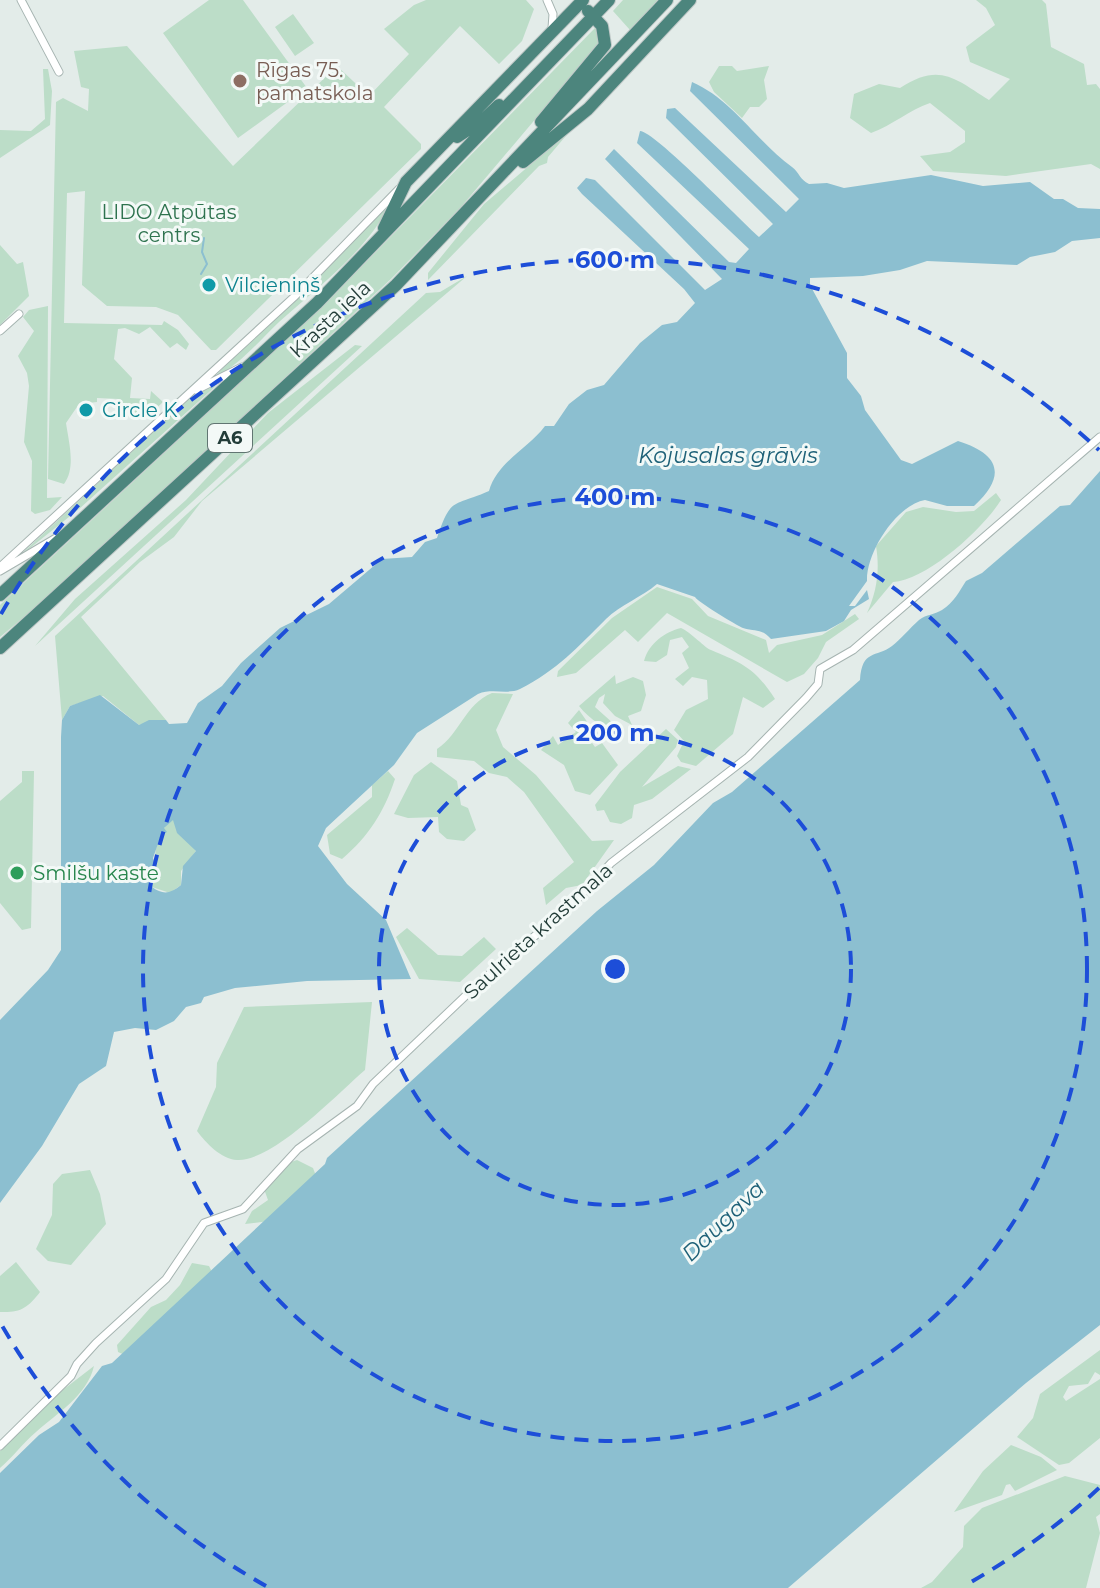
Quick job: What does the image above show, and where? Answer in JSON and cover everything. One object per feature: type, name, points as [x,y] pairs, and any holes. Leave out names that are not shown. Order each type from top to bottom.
[{"type":"highway","name":"Krasta iela","points":[[0,595],[261,355],[376,242],[609,0]]},
{"type":"highway","name":"Krasta iela","points":[[0,648],[396,285],[667,0]]},
{"type":"highway","points":[[493,184],[588,109],[690,0]]},
{"type":"highway","points":[[376,242],[406,182],[579,1],[605,32],[603,51],[570,87],[493,184]]},
{"type":"highway","points":[[437,149],[483,120],[539,72]]},
{"type":"highway","points":[[0,603],[18,578]]},
{"type":"highway","points":[[0,640],[32,618]]},
{"type":"street","points":[[21,0],[59,72]]},
{"type":"street","points":[[547,0],[553,14],[551,33]]},
{"type":"street","points":[[0,569],[294,297],[406,182]]},
{"type":"street","points":[[0,331],[19,314]]},
{"type":"street","points":[[190,393],[261,355]]},
{"type":"street","name":"Saulrieta krastmala","points":[[0,1446],[71,1376],[77,1364],[96,1343],[166,1279],[204,1223],[243,1209],[298,1149],[357,1106],[373,1084],[479,983],[575,902],[611,863],[748,757],[818,684],[820,669],[853,650],[1100,437]]},
{"type":"street","points":[[0,569],[69,531]]},
{"type":"green space","points":[[209,0],[243,0],[307,88],[238,138],[163,33]]},
{"type":"green space","name":"LIDO Atpūtas centrs","points":[[426,0],[526,0],[534,9],[522,41],[499,64],[460,26],[384,107],[421,144],[421,149],[216,350],[211,350],[178,315],[156,307],[107,306],[82,285],[85,191],[67,193],[64,323],[162,325],[164,321],[178,330],[189,344],[186,350],[177,343],[170,348],[150,327],[139,334],[125,328],[118,329],[114,359],[132,378],[130,398],[150,399],[151,391],[163,402],[148,416],[119,414],[119,399],[97,398],[97,402],[79,404],[66,423],[71,455],[68,478],[64,484],[48,479],[56,102],[63,98],[88,111],[89,89],[81,87],[74,51],[127,46],[233,166],[337,66],[369,96],[409,54],[384,29],[414,5]]},
{"type":"green space","points":[[623,0],[658,0],[630,30],[613,11]]},
{"type":"green space","points":[[976,0],[1042,0],[1046,4],[1051,47],[1084,64],[1087,85],[1096,84],[1100,89],[1100,169],[1091,164],[1006,176],[933,171],[920,156],[950,152],[965,142],[965,131],[930,103],[871,133],[850,118],[854,94],[879,84],[900,88],[926,76],[947,76],[989,100],[1010,79],[970,62],[966,47],[995,25],[986,8]]},
{"type":"green space","points":[[293,14],[314,43],[295,56],[275,27]]},
{"type":"green space","points":[[596,27],[599,46],[591,59],[543,110],[461,207],[392,278],[59,588],[0,637],[0,605],[321,308]]},
{"type":"green space","points":[[719,66],[732,66],[737,71],[769,66],[764,80],[767,99],[759,107],[750,107],[742,118],[714,92],[709,82]]},
{"type":"green space","points":[[43,69],[48,69],[52,91],[50,125],[0,158],[0,130],[31,131],[45,119]]},
{"type":"green space","points":[[570,131],[548,157],[547,163],[539,166],[428,280],[428,273],[484,204]]},
{"type":"green space","points":[[389,205],[368,238],[340,268],[240,360],[213,378]]},
{"type":"green space","points":[[0,245],[17,264],[23,262],[29,296],[0,325]]},
{"type":"green space","points":[[467,276],[202,501],[174,537],[140,562],[81,617],[166,720],[139,725],[103,696],[70,706],[62,720],[55,636],[426,293],[440,292]]},
{"type":"green space","points":[[48,306],[47,498],[62,497],[50,510],[35,514],[31,511],[32,461],[24,442],[29,386],[27,373],[18,356],[34,331],[23,317],[29,310]]},
{"type":"green space","points":[[355,345],[362,346],[35,646],[75,599],[186,500],[268,413]]},
{"type":"green space","points":[[217,385],[79,509],[15,560],[192,396]]},
{"type":"green space","points":[[996,493],[1001,500],[968,538],[922,572],[893,582],[867,613],[877,580],[876,546],[906,512],[923,507],[956,512],[974,511]]},
{"type":"green space","points":[[657,587],[692,599],[708,616],[766,640],[769,653],[777,645],[822,635],[855,614],[859,619],[826,642],[818,658],[804,674],[787,682],[667,613],[638,642],[625,630],[576,673],[557,677],[558,671],[612,618]]},
{"type":"green space","points":[[681,628],[708,649],[747,668],[775,699],[763,708],[743,697],[733,734],[696,766],[681,762],[677,756],[684,741],[674,730],[686,710],[708,699],[707,680],[692,677],[683,686],[675,679],[689,668],[682,653],[689,647],[682,637],[670,640],[667,655],[656,662],[644,661],[658,639]]},
{"type":"green space","points":[[615,675],[616,684],[633,677],[643,681],[646,695],[641,711],[628,716],[632,725],[615,716],[603,703],[605,694],[599,698],[595,707],[624,733],[616,739],[579,706]]},
{"type":"green space","points":[[492,693],[513,694],[496,730],[503,747],[536,775],[592,841],[614,840],[582,885],[566,888],[546,905],[543,888],[574,862],[524,792],[507,777],[489,773],[474,761],[437,757],[437,749],[452,735],[475,704]]},
{"type":"green space","points":[[579,710],[588,723],[584,732],[595,747],[602,743],[618,765],[590,795],[575,791],[564,765],[541,750],[553,736],[558,745],[576,732],[568,723]]},
{"type":"green space","points":[[666,729],[678,740],[676,747],[642,787],[678,766],[691,769],[652,799],[634,805],[632,818],[621,824],[610,822],[604,810],[597,811],[595,805],[620,772]]},
{"type":"green space","points":[[431,762],[457,781],[461,805],[468,808],[476,830],[464,841],[447,839],[439,832],[438,817],[408,818],[394,814],[414,775]]},
{"type":"green space","name":"Smilšu kaste","points":[[22,771],[34,771],[31,928],[22,930],[0,903],[0,801],[22,782]]},
{"type":"green space","points":[[388,771],[395,779],[374,823],[342,859],[330,854],[327,835],[372,797],[372,785]]},
{"type":"green space","points":[[173,819],[196,851],[181,871],[181,885],[170,893],[152,887],[158,842]]},
{"type":"green space","points":[[407,928],[438,955],[462,956],[484,937],[496,949],[460,982],[419,979],[396,937]]},
{"type":"green space","points":[[372,1002],[365,1070],[286,1138],[252,1158],[237,1160],[220,1154],[197,1131],[216,1087],[217,1063],[244,1007]]},
{"type":"green space","points":[[297,1160],[313,1168],[316,1176],[277,1220],[245,1224],[252,1211],[268,1200],[264,1189],[288,1163]]},
{"type":"green space","points":[[90,1170],[100,1194],[106,1224],[71,1265],[48,1261],[36,1249],[52,1215],[53,1184],[62,1174]]},
{"type":"green space","points":[[16,1262],[40,1292],[23,1308],[0,1312],[0,1276]]},
{"type":"green space","points":[[192,1263],[209,1266],[214,1276],[127,1356],[118,1352],[117,1345],[151,1307],[166,1300],[180,1285]]},
{"type":"green space","points":[[1100,1350],[1100,1375],[1095,1372],[1088,1384],[1069,1386],[1063,1397],[1066,1401],[1100,1379],[1100,1438],[1069,1463],[1059,1465],[1017,1437],[1033,1418],[1040,1394]]},
{"type":"green space","points":[[94,1366],[78,1395],[0,1468],[0,1451],[55,1396]]},
{"type":"green space","points":[[1011,1445],[1041,1457],[1057,1470],[1015,1491],[1010,1484],[1006,1485],[1002,1495],[954,1512],[983,1471]]},
{"type":"green space","points":[[1065,1476],[1100,1485],[1100,1514],[1096,1517],[1100,1533],[1086,1588],[921,1588],[932,1582],[963,1547],[964,1526],[982,1508]]},
{"type":"water","name":"Kojusalas grāvis","points":[[692,82],[720,99],[809,184],[827,183],[844,188],[931,175],[983,186],[1030,182],[1054,199],[1063,199],[1078,208],[1100,209],[1100,238],[1072,241],[1055,252],[1030,257],[1017,265],[927,261],[900,270],[863,276],[810,278],[810,285],[847,353],[847,378],[861,396],[865,410],[901,460],[912,464],[958,441],[972,446],[983,452],[994,467],[995,476],[985,495],[974,506],[947,506],[925,500],[904,511],[877,544],[867,581],[849,606],[855,606],[867,590],[869,599],[851,610],[844,621],[826,631],[771,639],[761,632],[739,626],[695,597],[657,584],[612,614],[566,657],[533,682],[515,691],[478,694],[417,733],[394,765],[326,828],[318,846],[347,884],[386,920],[411,979],[307,981],[235,988],[204,997],[201,1003],[186,1007],[174,1021],[156,1030],[135,1028],[114,1032],[106,1066],[79,1084],[42,1146],[0,1203],[0,1020],[48,970],[61,950],[61,737],[62,720],[70,706],[100,695],[139,725],[149,720],[166,720],[169,724],[187,723],[198,703],[222,686],[241,663],[280,628],[329,604],[382,559],[412,557],[425,542],[437,538],[450,509],[489,491],[506,464],[545,426],[554,426],[569,404],[587,390],[604,385],[640,343],[662,325],[677,322],[695,303],[684,289],[582,194],[577,188],[586,178],[595,180],[705,290],[722,279],[605,159],[614,149],[729,262],[736,263],[749,249],[637,143],[640,131],[679,160],[759,237],[773,224],[666,118],[667,109],[675,108],[786,212],[799,199],[690,91]],"holes":[[[173,820],[177,833],[196,851],[183,866],[181,885],[170,892],[163,892],[152,887],[153,858],[161,835],[167,832],[164,828]]]},
{"type":"water","name":"Daugava","points":[[1100,471],[1100,1325],[1026,1383],[788,1588],[0,1588],[0,1473],[39,1435],[59,1422],[102,1366],[112,1363],[325,1164],[327,1158],[597,911],[654,865],[713,803],[732,792],[860,680],[867,659],[892,646],[922,618],[946,607],[966,581],[982,573],[1060,506],[1070,505]]},
{"type":"waterway","points":[[201,274],[207,264],[202,252],[204,238]]},
{"type":"place","name":"Rīgas 75. pamatskola","points":[[240,81]]},
{"type":"place","name":"Vilcieniņš","points":[[209,285]]},
{"type":"place","name":"Circle K","points":[[86,410]]},
{"type":"place","name":"Smilšu kaste","points":[[17,873]]}]
